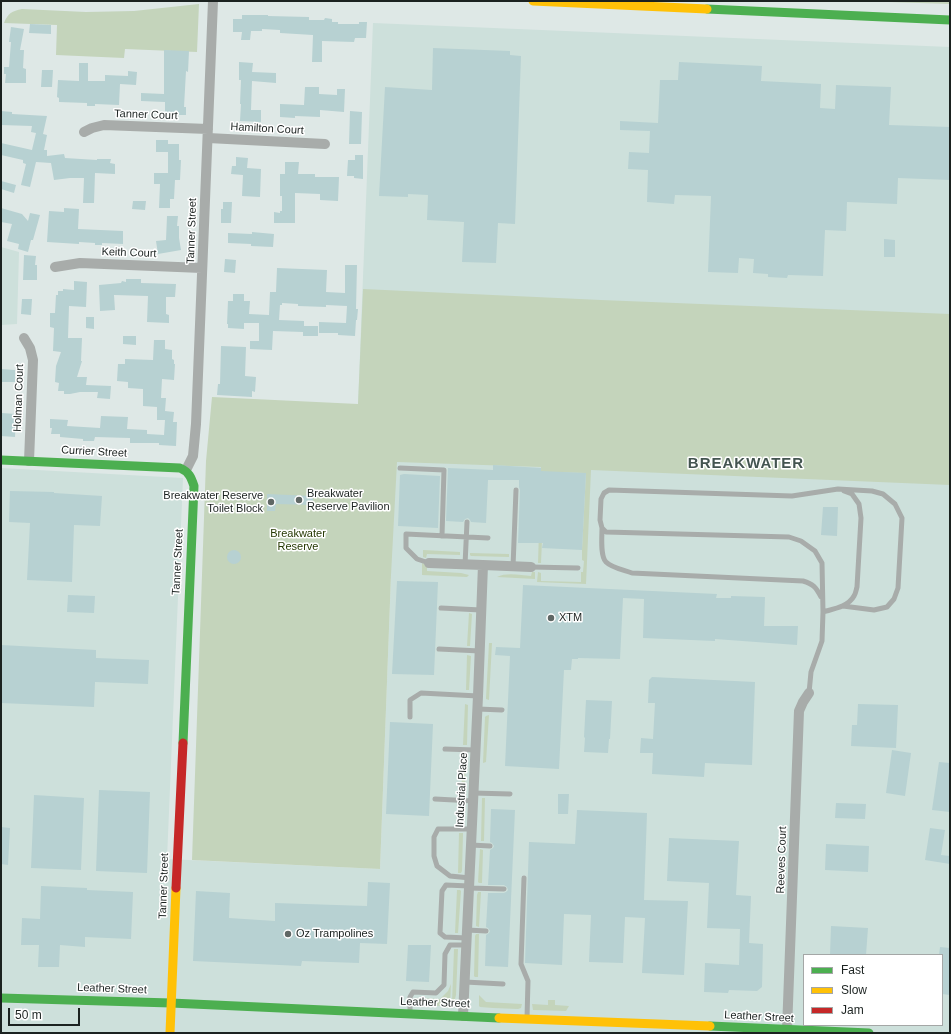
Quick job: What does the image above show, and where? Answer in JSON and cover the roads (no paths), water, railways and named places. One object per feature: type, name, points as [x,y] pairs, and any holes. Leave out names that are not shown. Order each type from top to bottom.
[{"type":"street","name":"Tanner Street","points":[[170,1033],[194,486],[191,475],[186,470],[193,456],[195,446],[213,1]]},
{"type":"street","points":[[533,1],[950,20]]},
{"type":"street","name":"Tanner Court","points":[[84,132],[104,125],[208,134]]},
{"type":"street","name":"Hamilton Court","points":[[208,134],[325,144]]},
{"type":"street","name":"Keith Court","points":[[55,267],[80,263],[202,268]]},
{"type":"street","name":"Holman Court","points":[[24,338],[30,348],[33,360],[29,461]]},
{"type":"street","name":"Currier Street","points":[[1,460],[180,468],[186,470]]},
{"type":"street","points":[[429,563],[531,567]]},
{"type":"street","name":"Industrial Place","points":[[464,1016],[483,565]]},
{"type":"street","name":"Reeves Court","points":[[787,1030],[799,711],[809,694]]},
{"type":"street","name":"Leather Street","points":[[1,998],[171,1003],[869,1033]]},
{"type":"lane","points":[[400,468],[444,470],[442,536]]},
{"type":"lane","points":[[823,612],[843,606],[850,601],[854,596],[857,587],[861,518],[859,504],[852,494],[838,489]]},
{"type":"lane","points":[[822,600],[816,588],[810,583],[803,581],[632,573],[614,567],[605,561],[602,554],[600,499],[604,493],[609,490],[792,496],[838,489],[872,491],[883,494],[895,504],[902,518],[898,588],[894,599],[887,608],[874,610],[843,606]]},
{"type":"lane","points":[[513,567],[516,490]]},
{"type":"lane","points":[[465,565],[467,522]]},
{"type":"lane","points":[[602,528],[606,532],[789,537],[801,541],[815,551],[822,563],[822,641],[811,672],[809,694]]},
{"type":"lane","points":[[429,563],[417,559],[406,548],[406,534],[488,538]]},
{"type":"lane","points":[[531,567],[578,568]]},
{"type":"lane","points":[[441,608],[481,610]]},
{"type":"lane","points":[[439,649],[480,652]]},
{"type":"lane","points":[[410,717],[410,700],[421,693],[478,696]]},
{"type":"lane","points":[[478,709],[502,710]]},
{"type":"lane","points":[[445,749],[475,750]]},
{"type":"lane","points":[[435,799],[510,794]]},
{"type":"lane","points":[[469,884],[450,876],[437,866],[434,856],[434,837],[438,829],[472,829]]},
{"type":"lane","points":[[471,845],[490,846]]},
{"type":"lane","points":[[524,878],[521,964],[528,981],[527,1019]]},
{"type":"lane","points":[[467,938],[445,937],[440,933],[442,891],[446,885],[469,884],[504,889]]},
{"type":"lane","points":[[410,1014],[410,997],[413,992],[436,993],[444,985],[446,954],[450,945],[486,931]]},
{"type":"lane","points":[[465,982],[503,984]]},
{"type":"place","name":"Breakwater Reserve Pavilion","points":[[299,500]]},
{"type":"place","name":"Breakwater Reserve Toilet Block","points":[[271,502]]},
{"type":"place","name":"XTM","points":[[551,618]]},
{"type":"place","name":"Oz Trampolines","points":[[288,934]]},
{"type":"district","name":"BREAKWATER","points":[[746,464]]},
{"type":"park label","name":"Breakwater Reserve","points":[[298,540]]}]
